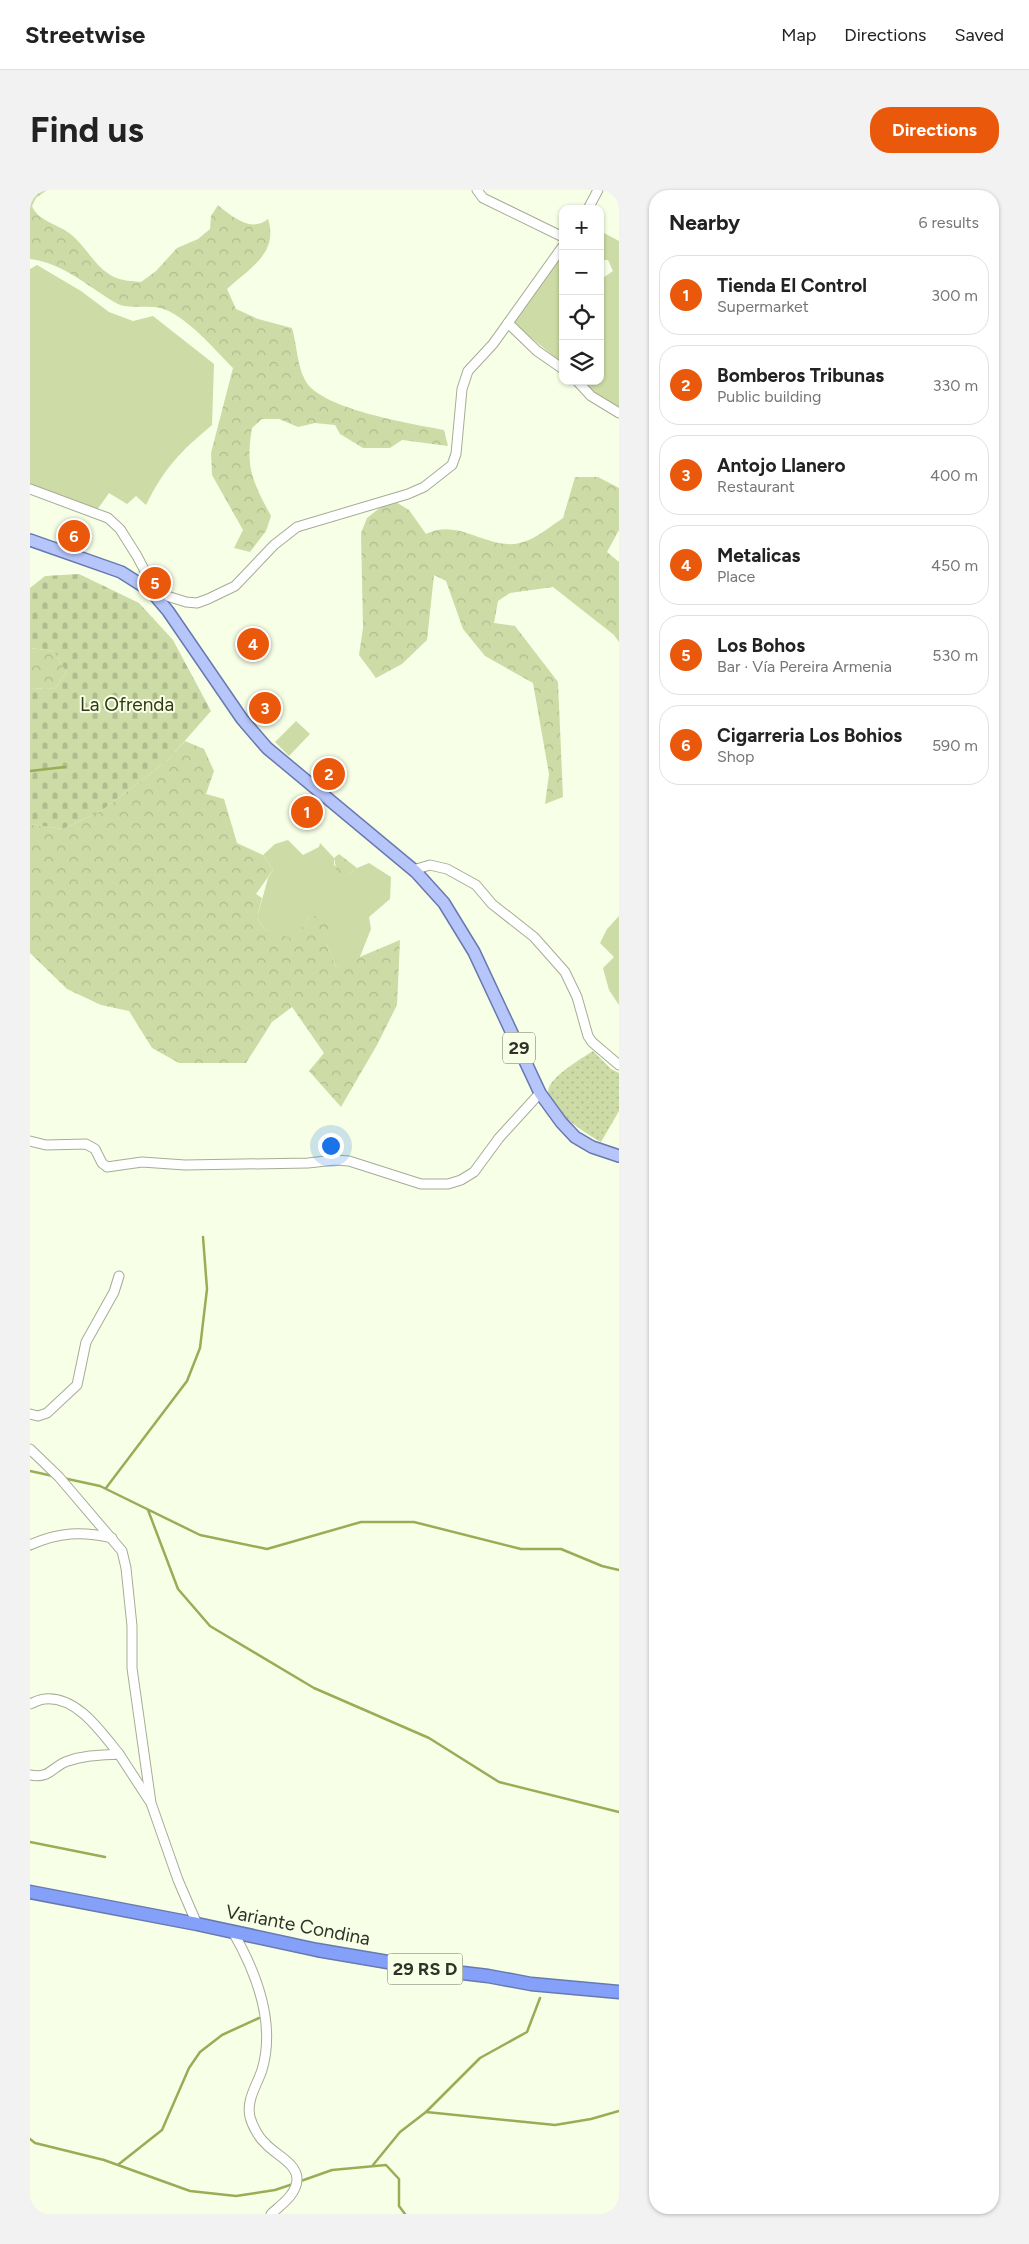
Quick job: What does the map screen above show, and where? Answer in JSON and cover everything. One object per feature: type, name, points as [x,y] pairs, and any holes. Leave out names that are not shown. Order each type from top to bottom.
[{"type":"highway","name":"Variante Condina","points":[[30,1892],[428,1969],[531,1984],[619,1992]]},
{"type":"main road","name":"29","points":[[30,540],[121,572],[147,588],[168,611],[242,719],[267,748],[413,870],[444,903],[466,937],[540,1093],[567,1130],[575,1137],[592,1147],[619,1156]]},
{"type":"street","points":[[478,190],[483,198],[559,234]]},
{"type":"street","points":[[590,205],[598,190]]},
{"type":"street","points":[[30,489],[108,518],[120,528],[146,573],[147,588],[186,602],[197,603],[208,599],[236,586],[274,545],[298,527],[408,494],[435,479],[452,465],[456,454],[462,389],[468,371],[493,344],[560,250]]},
{"type":"street","points":[[508,323],[537,351],[559,366]]},
{"type":"street","points":[[581,385],[592,396],[619,413]]},
{"type":"street","points":[[413,870],[430,865],[447,869],[476,885],[492,904],[534,937],[565,972],[578,997],[588,1036],[592,1042],[619,1065]]},
{"type":"street","points":[[30,1141],[46,1145],[86,1144],[95,1149],[102,1163],[107,1167],[142,1162],[185,1165],[308,1163],[335,1160],[349,1161],[421,1184],[442,1185],[461,1180],[474,1172],[499,1138],[540,1093]]},
{"type":"street","points":[[30,1414],[38,1416],[47,1413],[77,1386],[86,1342],[114,1292],[119,1276]]},
{"type":"street","points":[[30,1449],[59,1477],[113,1538],[122,1551],[126,1568],[132,1626],[132,1668],[151,1803],[178,1880],[197,1924]]},
{"type":"street","points":[[30,1545],[57,1536],[87,1532],[113,1538]]},
{"type":"street","points":[[30,1704],[44,1698],[66,1701],[95,1724],[119,1754],[151,1803]]},
{"type":"street","points":[[30,1775],[38,1777],[48,1775],[66,1761],[89,1756],[119,1754]]},
{"type":"street","points":[[232,1932],[250,1966],[267,2024],[266,2055],[250,2101],[250,2118],[263,2142],[293,2167],[297,2176],[296,2185],[288,2198],[271,2214]]},
{"type":"green space","points":[[30,190],[47,190],[36,198],[32,206],[35,212],[74,237],[102,269],[117,278],[127,281],[141,282],[156,271],[177,248],[198,239],[210,229],[211,216],[218,205],[231,215],[247,223],[258,224],[268,219],[270,231],[266,251],[253,267],[227,289],[236,309],[258,319],[292,328],[302,374],[314,390],[328,399],[368,414],[444,430],[448,446],[402,440],[390,448],[363,448],[340,434],[335,425],[315,423],[298,427],[279,419],[262,419],[252,428],[249,454],[255,484],[271,516],[266,531],[250,552],[234,548],[243,530],[212,475],[211,453],[233,368],[189,325],[170,312],[155,307],[132,307],[118,304],[54,265],[30,259]]},
{"type":"green space","points":[[604,233],[619,241],[619,407],[593,394],[585,385],[604,385],[604,277],[613,271],[608,260],[604,260]]},
{"type":"green space","points":[[559,260],[559,361],[513,323]]},
{"type":"green space","points":[[37,265],[81,291],[109,312],[133,321],[153,316],[214,364],[212,425],[174,461],[160,480],[146,505],[136,496],[127,504],[109,493],[97,510],[30,485],[30,269]]},
{"type":"green space","points":[[575,477],[598,477],[619,488],[619,530],[607,552],[619,562],[619,642],[614,635],[553,587],[510,593],[498,601],[494,623],[515,626],[558,682],[563,797],[545,804],[549,774],[533,683],[485,656],[463,629],[446,581],[434,575],[427,640],[402,664],[376,678],[359,655],[363,628],[361,533],[367,518],[391,499],[409,510],[426,534],[439,530],[451,530],[498,543],[511,544],[523,542],[539,535],[563,518]]},
{"type":"green space","name":"La Ofrenda","points":[[79,574],[139,603],[173,640],[211,711],[167,761],[101,811],[63,829],[30,824],[30,688],[55,689],[66,672],[54,651],[30,648],[30,588],[45,576]]},
{"type":"green space","points":[[30,648],[54,651],[66,672],[55,689],[30,688]]},
{"type":"green space","points":[[296,721],[310,734],[289,756],[275,742]]},
{"type":"green space","points":[[185,741],[204,749],[214,771],[206,794],[224,799],[237,843],[263,855],[273,870],[256,894],[262,898],[257,918],[265,930],[294,939],[309,917],[333,912],[326,943],[336,967],[400,940],[397,1005],[377,1045],[341,1107],[309,1071],[324,1053],[292,1007],[272,1022],[246,1063],[179,1063],[152,1048],[129,1011],[101,1005],[67,989],[30,953],[30,824],[63,829],[101,811],[167,761]]},
{"type":"green space","points":[[288,840],[303,855],[319,847],[320,843],[334,858],[334,865],[348,875],[357,868],[369,863],[391,877],[390,899],[369,917],[371,929],[359,959],[336,967],[326,943],[309,917],[294,940],[265,930],[257,918],[268,878],[273,870],[263,855],[275,844]]},
{"type":"green space","points":[[339,854],[357,868],[348,875],[337,873],[334,858]]},
{"type":"green space","points":[[619,916],[619,1005],[609,990],[603,968],[614,957],[600,943],[607,929]]},
{"type":"green space","points":[[593,1051],[611,1069],[619,1073],[619,1111],[601,1142],[566,1118],[551,1101],[548,1093],[553,1080]]},
{"type":"waterway","points":[[30,771],[65,767]]},
{"type":"waterway","points":[[106,1488],[187,1381],[200,1348],[207,1289],[203,1237]]},
{"type":"waterway","points":[[30,1471],[53,1476]]},
{"type":"waterway","points":[[63,1478],[100,1486],[200,1535],[267,1549],[361,1522],[414,1522],[521,1549],[561,1549],[602,1566],[619,1570]]},
{"type":"waterway","points":[[148,1510],[178,1589],[210,1626],[314,1688],[429,1738],[499,1782],[619,1812]]},
{"type":"waterway","points":[[30,1842],[105,1857]]},
{"type":"waterway","points":[[373,2165],[400,2132],[426,2112],[480,2058],[527,2032],[540,1998]]},
{"type":"waterway","points":[[119,2164],[162,2130],[189,2068],[200,2052],[222,2035],[259,2018]]},
{"type":"waterway","points":[[426,2112],[555,2125],[591,2119],[619,2111]]},
{"type":"waterway","points":[[30,2139],[35,2143],[104,2160],[190,2191],[236,2196],[275,2190],[293,2184]]},
{"type":"waterway","points":[[298,2182],[332,2170],[386,2165],[399,2179],[399,2206],[405,2214]]},
{"type":"place","name":"Cigarreria Los Bohios","points":[[74,536]]},
{"type":"place","name":"Los Bohos","points":[[155,583]]},
{"type":"place","name":"Metalicas","points":[[253,644]]},
{"type":"place","name":"Antojo Llanero","points":[[265,708]]},
{"type":"place","name":"Bomberos Tribunas","points":[[329,774]]},
{"type":"place","name":"Tienda El Control","points":[[307,812]]}]
